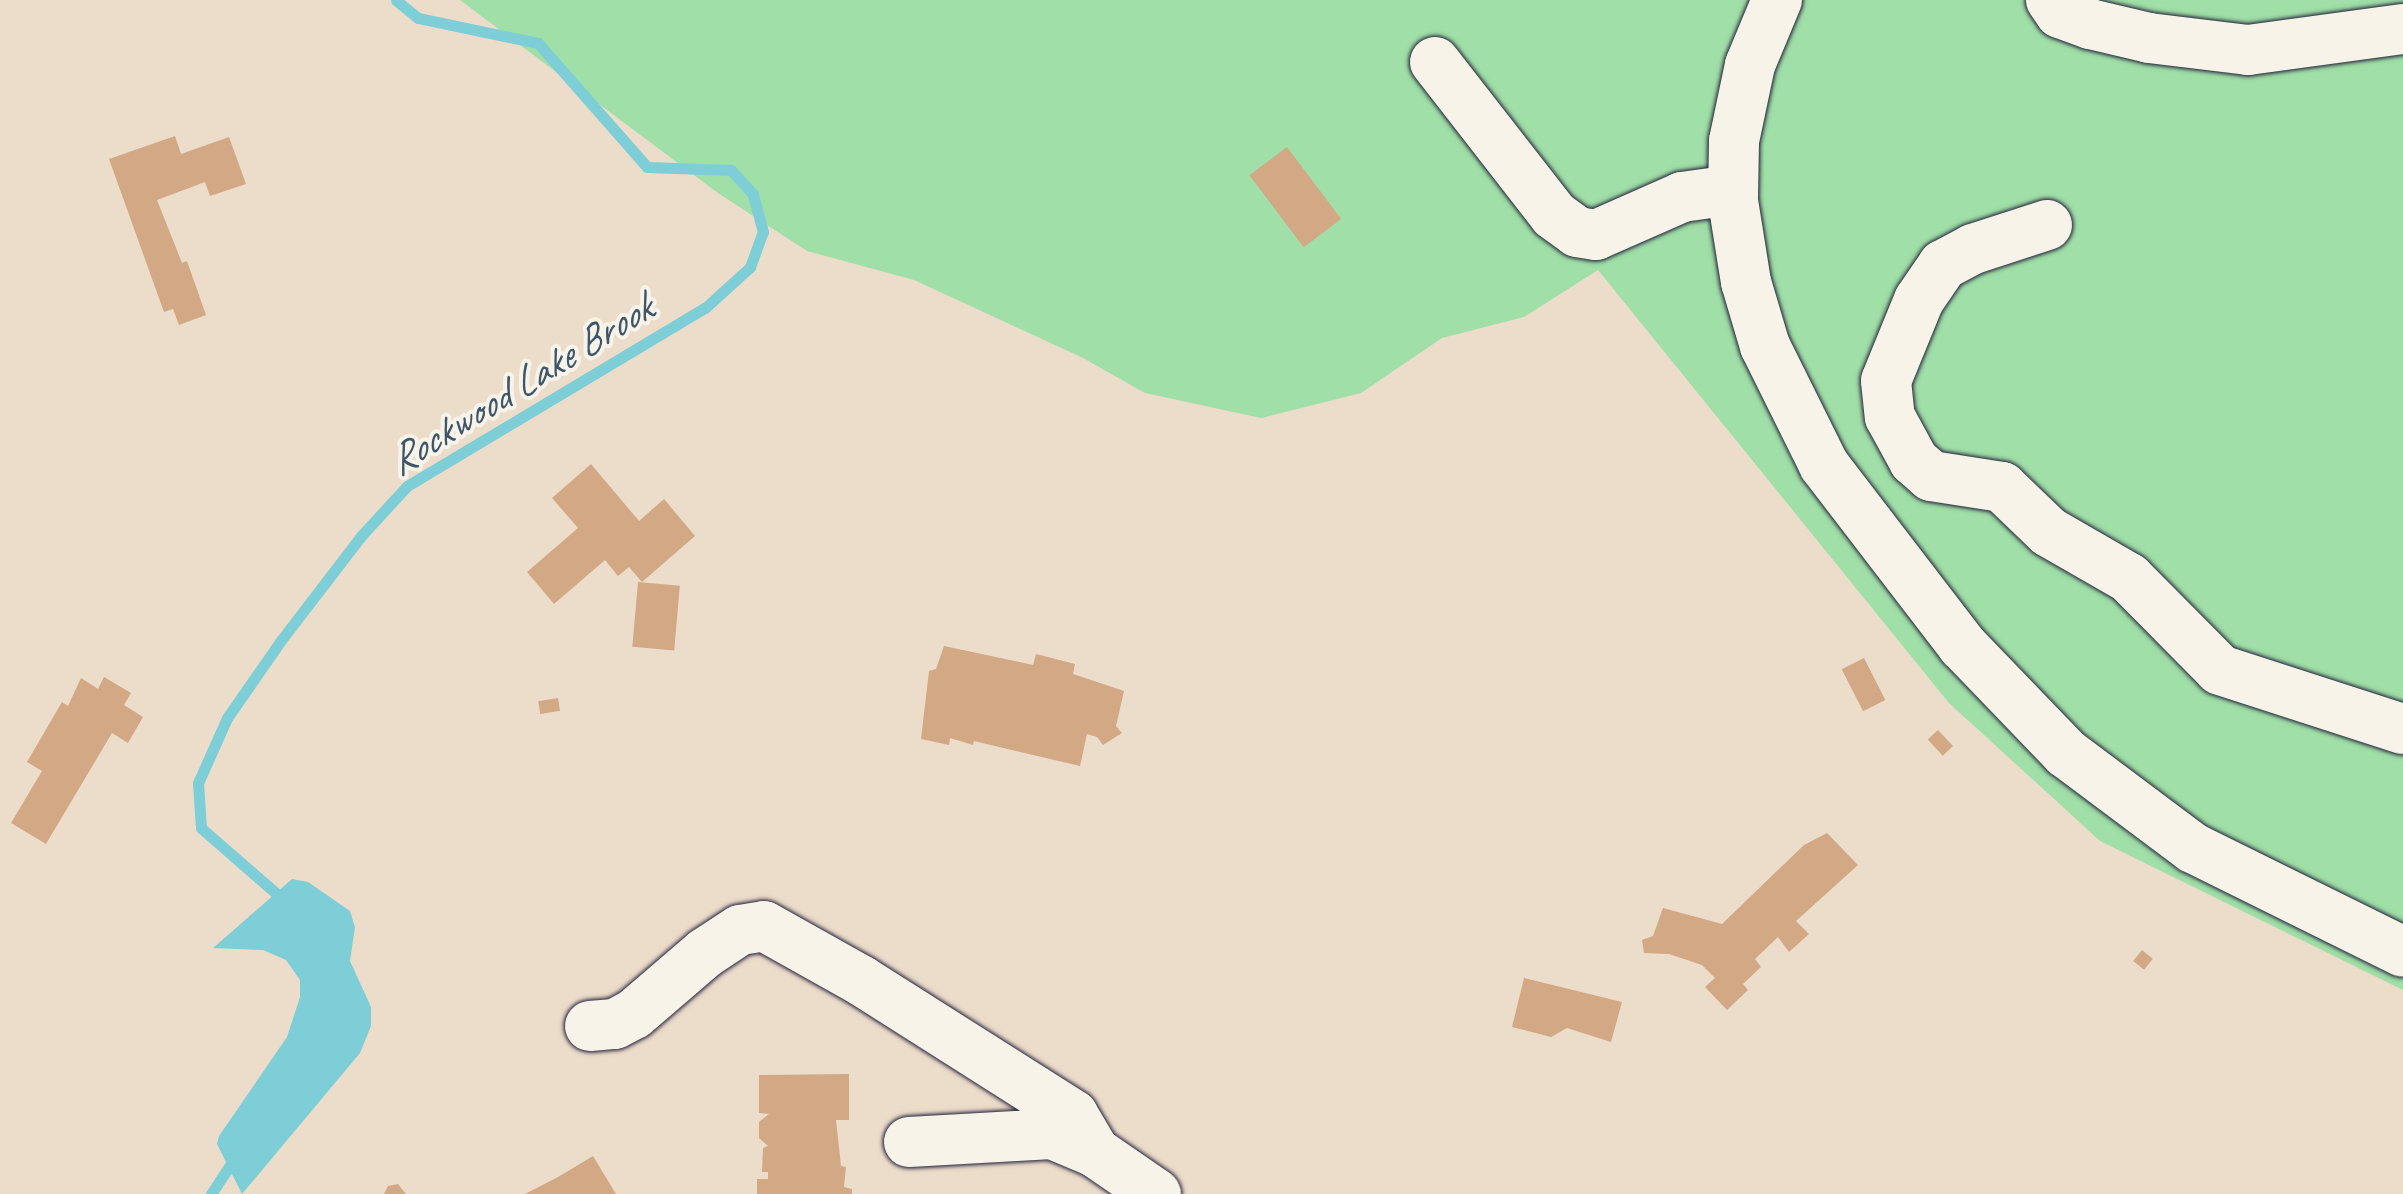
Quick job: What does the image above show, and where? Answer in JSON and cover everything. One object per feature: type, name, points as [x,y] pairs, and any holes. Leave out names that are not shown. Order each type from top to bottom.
[{"type":"lane","points":[[1777,0],[1750,65],[1734,141],[1733,190],[1746,282],[1765,346],[1824,464],[1963,646],[2066,753],[2193,848],[2403,952]]},
{"type":"lane","points":[[2051,0],[2060,13],[2090,24],[2149,38],[2248,50],[2403,30]]},
{"type":"lane","points":[[1435,62],[1554,215],[1576,232],[1596,235],[1682,198],[1733,190]]},
{"type":"lane","points":[[2048,225],[1974,249],[1943,265],[1919,300],[1886,381],[1890,417],[1902,444],[1932,476],[2002,486],[2049,532],[2128,578],[2220,670],[2403,730]]},
{"type":"lane","points":[[590,1026],[615,1024],[634,1014],[705,953],[740,930],[764,926],[862,981],[1073,1116],[1095,1152]]},
{"type":"lane","points":[[909,1142],[1052,1134],[1095,1152],[1156,1194]]},
{"type":"green space","points":[[460,0],[2403,0],[2403,990],[2100,841],[1949,703],[1598,270],[1524,317],[1442,338],[1361,393],[1261,418],[1145,393],[1083,358],[914,280],[807,251],[718,193]]},
{"type":"water","points":[[292,879],[308,882],[350,911],[355,927],[350,961],[371,1007],[371,1026],[360,1053],[242,1194],[217,1144],[219,1136],[287,1037],[300,997],[300,980],[286,960],[263,950],[213,948]]},
{"type":"building","points":[[175,136],[181,154],[229,137],[246,184],[210,196],[205,182],[157,200],[182,263],[187,261],[206,315],[179,325],[173,309],[164,312],[109,159]]},
{"type":"building","points":[[1287,147],[1341,219],[1304,247],[1249,175]]},
{"type":"building","points":[[591,464],[639,521],[664,499],[695,536],[642,582],[629,567],[618,576],[605,560],[554,604],[527,572],[578,528],[552,498]]},
{"type":"building","points":[[638,582],[680,586],[674,650],[632,647]]},
{"type":"building","points":[[944,646],[1033,665],[1036,654],[1075,664],[1073,674],[1124,691],[1116,726],[1122,733],[1103,745],[1097,737],[1087,734],[1080,766],[974,741],[973,745],[950,738],[949,745],[921,739],[929,671],[936,669]]},
{"type":"building","points":[[1864,658],[1885,700],[1863,711],[1842,669]]},
{"type":"building","points":[[104,677],[131,693],[124,705],[143,717],[128,743],[112,733],[46,844],[11,823],[42,771],[27,762],[62,702],[68,706],[81,678],[98,689]]},
{"type":"building","points":[[558,698],[560,711],[540,714],[538,701]]},
{"type":"building","points":[[1938,730],[1953,746],[1943,756],[1928,740]]},
{"type":"building","points":[[1827,833],[1858,865],[1796,921],[1809,934],[1789,952],[1778,937],[1755,959],[1761,967],[1743,984],[1748,990],[1727,1010],[1705,987],[1715,978],[1702,965],[1669,954],[1644,953],[1642,940],[1653,936],[1663,908],[1722,924],[1804,845]]},
{"type":"building","points":[[2142,950],[2153,959],[2144,970],[2133,961]]},
{"type":"building","points":[[1524,978],[1622,1002],[1611,1042],[1567,1028],[1551,1037],[1512,1027]]},
{"type":"building","points":[[849,1074],[849,1120],[836,1120],[841,1166],[846,1167],[844,1187],[852,1189],[852,1194],[757,1194],[757,1179],[768,1179],[768,1172],[762,1172],[763,1148],[768,1146],[759,1138],[759,1122],[769,1114],[759,1113],[759,1075]]},
{"type":"building","points":[[593,1156],[616,1194],[525,1194],[558,1177]]},
{"type":"building","points":[[398,1184],[406,1194],[384,1194],[388,1186]]},
{"type":"waterway","name":"Rockwood Lake Brook","points":[[285,901],[201,828],[198,783],[227,718],[282,639],[361,536],[407,486],[705,308],[750,267],[763,232],[753,194],[731,170],[647,167],[538,43],[418,18],[396,0]]},
{"type":"waterway","name":"Rockwood Lake Brook","points":[[211,1194],[236,1156]]}]
